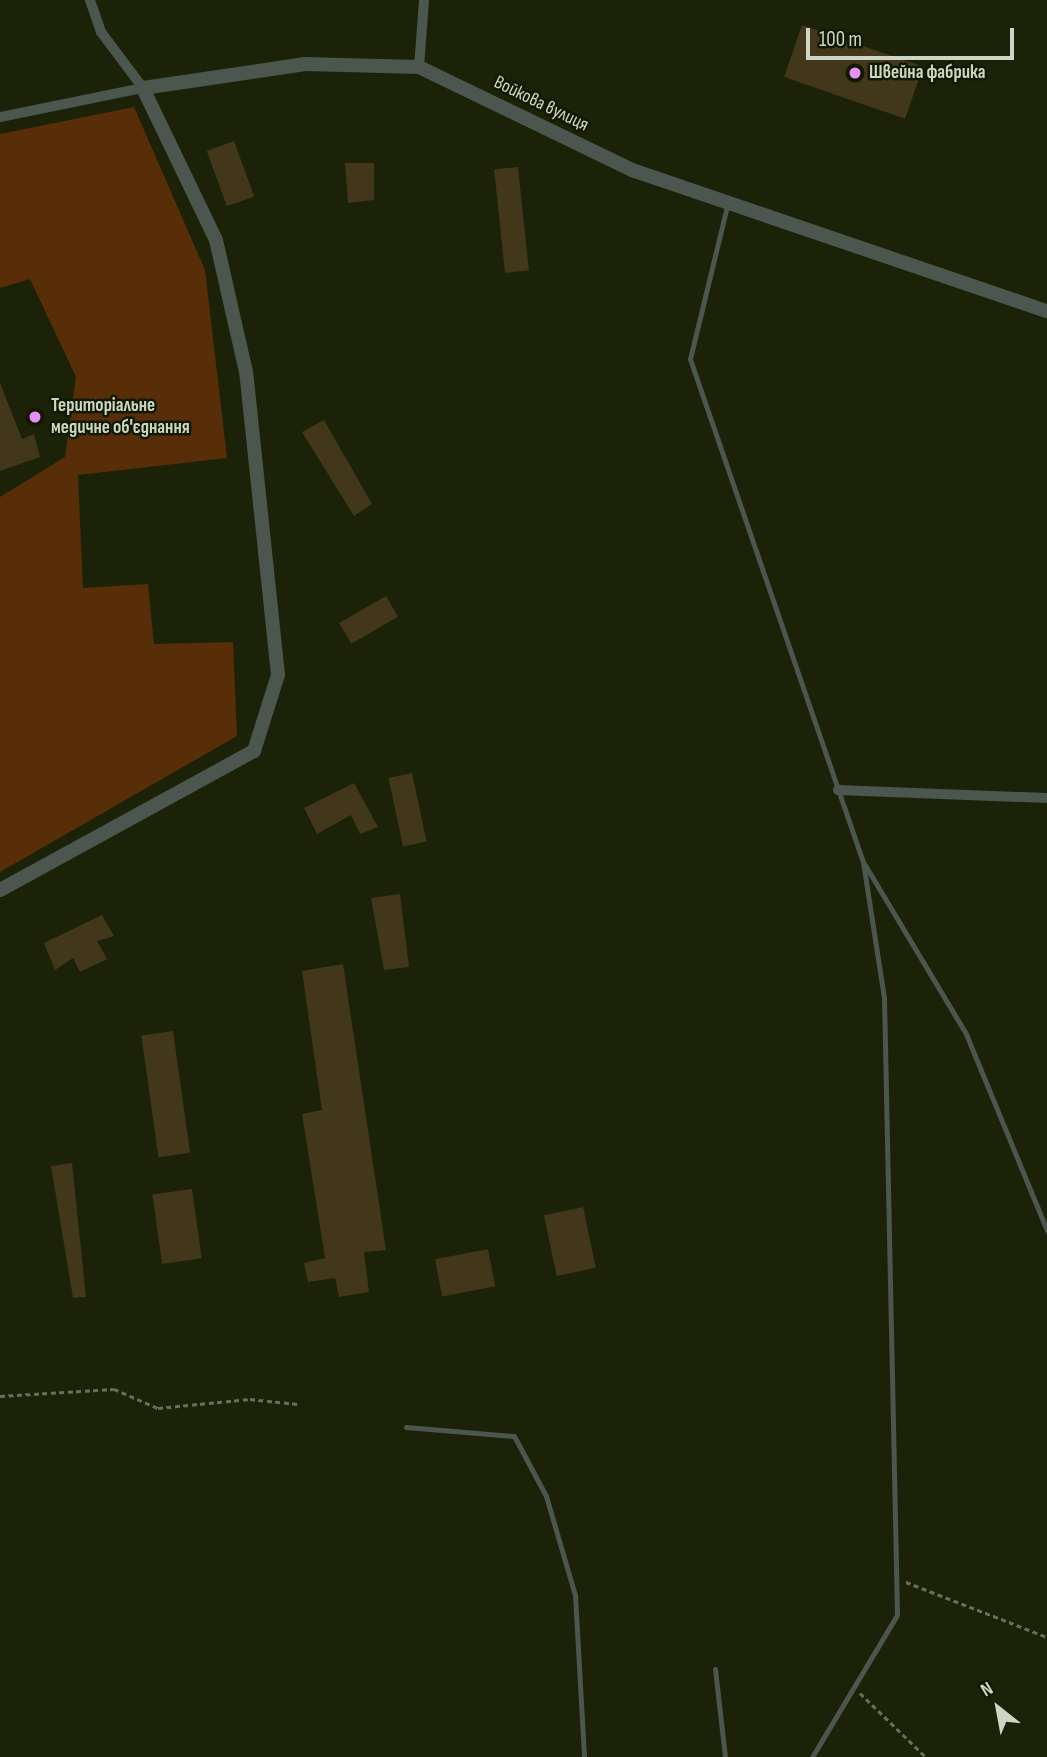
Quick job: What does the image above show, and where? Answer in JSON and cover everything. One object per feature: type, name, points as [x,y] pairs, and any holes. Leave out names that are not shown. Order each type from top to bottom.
[{"type":"street","points":[[0,890],[254,751],[278,676],[246,372],[216,240],[143,88],[101,32],[90,0]]},
{"type":"street","points":[[419,67],[424,0]]},
{"type":"street","name":"Войкова вулиця","points":[[0,117],[143,88],[305,64],[419,67],[632,170],[727,206],[1047,310]]},
{"type":"street","points":[[838,789],[1047,798]]},
{"type":"lane","points":[[727,206],[690,359],[863,862],[884,998],[897,1615],[813,1757]]},
{"type":"lane","points":[[863,862],[967,1034],[1047,1231]]},
{"type":"lane","points":[[406,1427],[514,1436],[547,1496],[575,1595],[584,1757]]},
{"type":"lane","points":[[715,1669],[725,1757]]},
{"type":"path","points":[[0,1396],[114,1389],[158,1408],[250,1399],[298,1404]]},
{"type":"path","points":[[896,1578],[1047,1637]]},
{"type":"path","points":[[854,1687],[926,1757]]},
{"type":"shaded area","points":[[134,107],[205,270],[227,458],[78,475],[83,588],[148,584],[154,644],[233,642],[237,736],[0,872],[0,497],[65,457],[76,377],[30,279],[0,288],[0,134]]},
{"type":"building","name":"Швейна фабрика","points":[[802,25],[923,67],[905,119],[784,77]]},
{"type":"building","points":[[234,141],[254,196],[227,206],[207,151]]},
{"type":"building","points":[[345,163],[374,163],[374,200],[348,203]]},
{"type":"building","points":[[518,167],[529,270],[505,273],[494,170]]},
{"type":"building","points":[[0,383],[22,439],[34,434],[40,457],[0,471]]},
{"type":"building","points":[[324,420],[372,504],[354,516],[302,432]]},
{"type":"building","points":[[386,596],[398,617],[351,644],[339,623]]},
{"type":"building","points":[[412,773],[427,841],[403,846],[389,778]]},
{"type":"building","points":[[354,783],[378,827],[360,834],[351,815],[317,834],[304,808]]},
{"type":"building","points":[[400,894],[409,967],[384,970],[371,898]]},
{"type":"building","points":[[102,915],[114,936],[97,941],[107,959],[80,972],[73,958],[55,970],[44,943]]},
{"type":"building","points":[[343,964],[386,1250],[364,1252],[369,1292],[339,1297],[335,1278],[308,1282],[304,1263],[325,1258],[302,1114],[322,1110],[302,971]]},
{"type":"building","points":[[173,1031],[190,1153],[158,1157],[141,1035]]},
{"type":"building","points":[[72,1163],[86,1297],[73,1298],[51,1166]]},
{"type":"building","points":[[192,1189],[202,1258],[162,1264],[152,1195]]},
{"type":"building","points":[[583,1207],[596,1268],[557,1276],[544,1215]]},
{"type":"building","points":[[488,1249],[495,1286],[442,1297],[435,1259]]},
{"type":"place","name":"Швейна фабрика","points":[[855,73]]},
{"type":"place","name":"Територіальне медичне об'єднання","points":[[35,417]]}]
